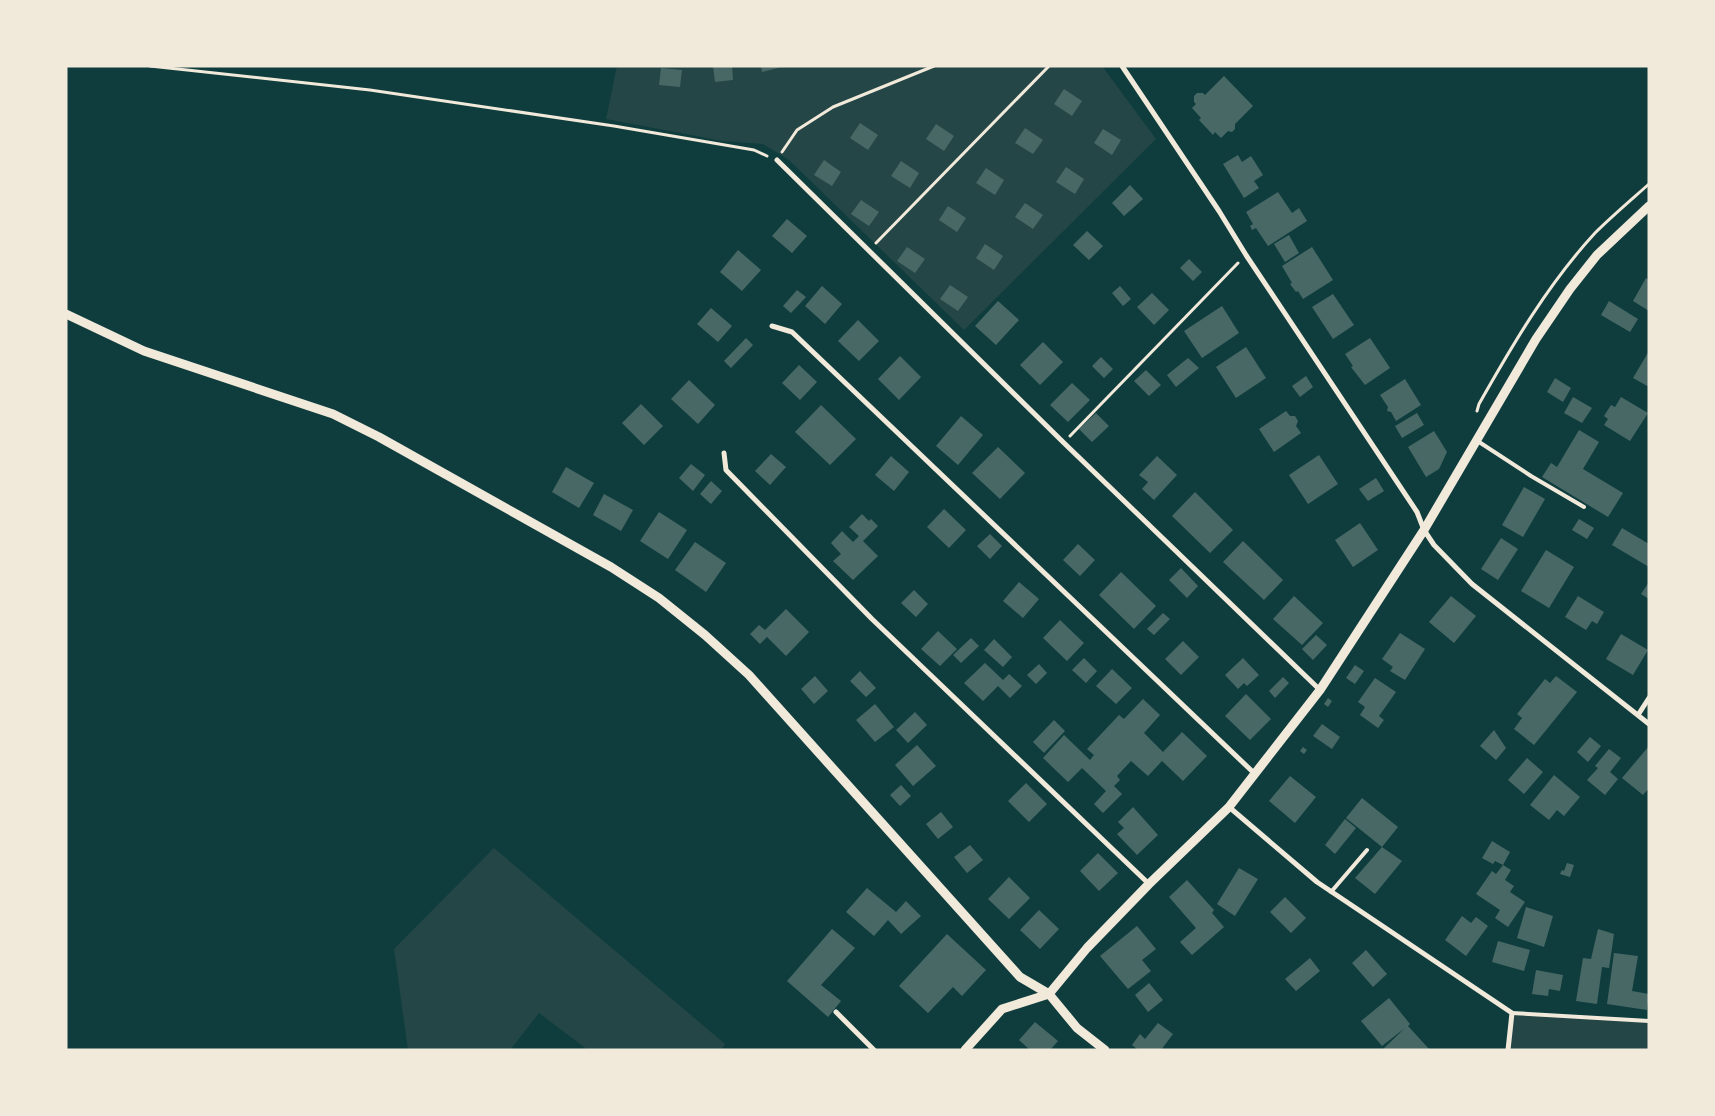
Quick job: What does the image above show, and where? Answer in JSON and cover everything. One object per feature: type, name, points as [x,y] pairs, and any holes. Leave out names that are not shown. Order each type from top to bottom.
[{"type":"street","points":[[1122,66],[1417,512],[1424,530],[1434,545],[1472,584],[1649,724]]},
{"type":"street","points":[[777,160],[1064,443],[1320,690]]},
{"type":"street","points":[[965,1050],[1002,1009],[1049,994],[1087,948],[1149,884],[1229,807],[1255,775],[1320,690],[1424,530],[1536,339],[1570,289],[1598,255],[1649,206]]},
{"type":"street","points":[[66,314],[144,351],[333,414],[463,483],[611,567],[659,598],[705,635],[749,675],[1020,977],[1049,994],[1077,1028],[1104,1050]]},
{"type":"street","points":[[772,326],[792,332],[1255,775]]},
{"type":"street","points":[[724,453],[726,470],[872,619],[1149,884]]},
{"type":"street","points":[[1638,715],[1649,698]]},
{"type":"street","points":[[1229,807],[1317,882],[1512,1013],[1508,1050]]},
{"type":"street","points":[[836,1012],[874,1050]]},
{"type":"lane","points":[[1476,440],[1531,476],[1584,507]]},
{"type":"lane","points":[[1332,892],[1367,850]]},
{"type":"lane","points":[[1512,1013],[1649,1021]]},
{"type":"path","points":[[150,66],[370,90],[604,125],[754,150],[777,160],[797,130],[833,107],[934,66]]},
{"type":"path","points":[[868,251],[1049,66]]},
{"type":"path","points":[[1064,443],[1246,255]]},
{"type":"shaded area","points":[[617,66],[1102,66],[1156,139],[964,330],[789,160],[763,144],[723,141],[606,119]]},
{"type":"shaded area","points":[[494,848],[725,1044],[721,1050],[588,1050],[539,1013],[510,1050],[408,1050],[394,949]]},
{"type":"shaded area","points":[[1512,1013],[1649,1021],[1649,1050],[1508,1050]]},
{"type":"building","points":[[713,66],[732,66],[733,80],[715,82]]},
{"type":"building","points":[[761,66],[782,66],[782,67],[762,72]]},
{"type":"building","points":[[661,68],[682,70],[680,87],[659,85]]},
{"type":"building","points":[[1224,76],[1253,106],[1235,124],[1235,129],[1232,132],[1228,131],[1221,138],[1215,132],[1213,135],[1199,120],[1201,118],[1192,108],[1196,104],[1194,96],[1197,93],[1205,95]]},
{"type":"building","points":[[1064,89],[1082,101],[1072,116],[1054,104]]},
{"type":"building","points":[[860,123],[878,135],[868,150],[850,138]]},
{"type":"building","points":[[936,124],[954,136],[944,151],[926,139]]},
{"type":"building","points":[[1025,128],[1043,140],[1033,154],[1015,143]]},
{"type":"building","points":[[1103,129],[1121,140],[1112,155],[1094,143]]},
{"type":"building","points":[[1238,155],[1242,162],[1251,156],[1263,175],[1254,181],[1259,188],[1244,198],[1223,164]]},
{"type":"building","points":[[824,160],[841,172],[832,186],[814,175]]},
{"type":"building","points":[[901,161],[919,173],[910,188],[891,176]]},
{"type":"building","points":[[1066,167],[1084,179],[1075,194],[1056,182]]},
{"type":"building","points":[[986,168],[1004,180],[995,195],[976,183]]},
{"type":"building","points":[[1130,185],[1143,199],[1124,216],[1112,203]]},
{"type":"building","points":[[1278,192],[1292,213],[1299,208],[1307,221],[1268,246],[1256,228],[1252,230],[1250,226],[1253,224],[1246,212]]},
{"type":"building","points":[[861,200],[879,212],[869,226],[851,214]]},
{"type":"building","points":[[1025,203],[1043,215],[1033,229],[1015,217]]},
{"type":"building","points":[[948,206],[966,218],[957,232],[939,220]]},
{"type":"building","points":[[787,219],[807,236],[792,253],[772,236]]},
{"type":"building","points":[[1087,231],[1103,246],[1089,260],[1073,245]]},
{"type":"building","points":[[1289,235],[1299,253],[1285,262],[1274,244]]},
{"type":"building","points":[[985,244],[1003,256],[994,270],[976,258]]},
{"type":"building","points":[[907,247],[925,259],[915,273],[897,261]]},
{"type":"building","points":[[1312,247],[1333,280],[1303,299],[1290,284],[1292,283],[1282,266]]},
{"type":"building","points":[[738,250],[761,270],[742,291],[720,272]]},
{"type":"building","points":[[1189,259],[1202,272],[1193,281],[1180,268]]},
{"type":"building","points":[[1646,278],[1649,280],[1649,311],[1633,301]]},
{"type":"building","points":[[950,285],[968,297],[958,311],[940,299]]},
{"type":"building","points":[[822,286],[842,304],[825,324],[805,306]]},
{"type":"building","points":[[1120,286],[1131,299],[1123,306],[1112,293]]},
{"type":"building","points":[[797,290],[806,297],[791,313],[783,306]]},
{"type":"building","points":[[1152,293],[1169,310],[1154,325],[1137,307]]},
{"type":"building","points":[[1333,294],[1354,325],[1333,339],[1312,307]]},
{"type":"building","points":[[998,301],[1019,320],[996,345],[975,326]]},
{"type":"building","points":[[1609,301],[1638,319],[1630,332],[1601,315]]},
{"type":"building","points":[[1222,306],[1239,333],[1202,358],[1184,331]]},
{"type":"building","points":[[711,308],[732,326],[718,342],[697,324]]},
{"type":"building","points":[[858,320],[879,341],[859,361],[838,341]]},
{"type":"building","points":[[746,338],[753,345],[731,368],[724,361]]},
{"type":"building","points":[[1370,338],[1390,368],[1365,385],[1351,367],[1353,366],[1345,354]]},
{"type":"building","points":[[1043,342],[1063,362],[1040,385],[1020,365]]},
{"type":"building","points":[[1246,347],[1266,378],[1236,398],[1216,367]]},
{"type":"building","points":[[1649,351],[1649,387],[1633,378]]},
{"type":"building","points":[[900,356],[921,377],[899,400],[878,379]]},
{"type":"building","points":[[1101,357],[1113,369],[1104,378],[1092,366]]},
{"type":"building","points":[[1188,358],[1199,368],[1176,387],[1167,375]]},
{"type":"building","points":[[799,365],[817,382],[800,400],[782,383]]},
{"type":"building","points":[[1146,370],[1161,385],[1149,396],[1134,381]]},
{"type":"building","points":[[1306,376],[1313,387],[1300,397],[1292,386]]},
{"type":"building","points":[[1555,378],[1571,388],[1563,402],[1547,392]]},
{"type":"building","points":[[1405,379],[1421,405],[1396,421],[1391,412],[1387,411],[1388,407],[1380,395]]},
{"type":"building","points":[[689,380],[715,405],[698,424],[671,399]]},
{"type":"building","points":[[1072,383],[1090,400],[1068,422],[1050,405]]},
{"type":"building","points":[[1573,397],[1592,408],[1582,423],[1564,413]]},
{"type":"building","points":[[1621,397],[1648,413],[1630,441],[1604,425],[1608,419],[1604,416],[1611,405],[1615,407]]},
{"type":"building","points":[[641,404],[663,426],[644,445],[622,423]]},
{"type":"building","points":[[821,405],[856,439],[830,465],[795,432]]},
{"type":"building","points":[[1286,411],[1290,416],[1295,416],[1298,421],[1296,426],[1301,433],[1274,452],[1259,429]]},
{"type":"building","points":[[1096,413],[1109,426],[1092,442],[1079,429]]},
{"type":"building","points":[[1417,413],[1424,425],[1402,438],[1395,426]]},
{"type":"building","points":[[961,416],[983,435],[958,465],[936,446]]},
{"type":"building","points":[[1579,430],[1599,442],[1583,469],[1623,493],[1608,517],[1542,477],[1551,463],[1557,467]]},
{"type":"building","points":[[1434,431],[1447,452],[1439,469],[1426,477],[1408,447]]},
{"type":"building","points":[[998,447],[1025,473],[1000,499],[972,473]]},
{"type":"building","points":[[771,454],[786,467],[770,485],[755,471]]},
{"type":"building","points":[[1319,455],[1338,484],[1308,504],[1289,475]]},
{"type":"building","points":[[891,456],[909,472],[894,491],[875,475]]},
{"type":"building","points":[[1157,456],[1177,475],[1154,500],[1142,489],[1148,482],[1139,475]]},
{"type":"building","points":[[691,464],[705,475],[693,491],[679,478]]},
{"type":"building","points":[[566,467],[594,483],[579,508],[552,492]]},
{"type":"building","points":[[1376,478],[1384,491],[1368,501],[1359,489]]},
{"type":"building","points":[[711,481],[722,491],[711,504],[700,494]]},
{"type":"building","points":[[1524,487],[1545,499],[1523,537],[1502,525]]},
{"type":"building","points":[[1195,492],[1233,530],[1210,553],[1172,516]]},
{"type":"building","points":[[604,494],[633,510],[621,531],[593,515]]},
{"type":"building","points":[[944,509],[966,530],[949,548],[927,527]]},
{"type":"building","points":[[659,512],[687,530],[668,559],[640,541]]},
{"type":"building","points":[[862,514],[878,526],[863,541],[878,556],[853,580],[833,561],[841,554],[831,543],[842,531],[853,542],[859,536],[849,527]]},
{"type":"building","points":[[1579,519],[1594,528],[1587,539],[1572,530]]},
{"type":"building","points":[[1360,523],[1378,550],[1353,567],[1335,540]]},
{"type":"building","points":[[1622,528],[1649,544],[1649,567],[1612,545]]},
{"type":"building","points":[[990,534],[1002,546],[990,559],[977,546]]},
{"type":"building","points":[[1501,538],[1518,549],[1498,580],[1481,569]]},
{"type":"building","points":[[1243,541],[1283,580],[1264,600],[1223,562]]},
{"type":"building","points":[[695,542],[726,563],[706,592],[675,570]]},
{"type":"building","points":[[1078,544],[1095,560],[1080,576],[1063,560]]},
{"type":"building","points":[[1546,550],[1574,567],[1549,608],[1521,591]]},
{"type":"building","points":[[1181,568],[1198,586],[1187,598],[1169,580]]},
{"type":"building","points":[[1121,572],[1156,606],[1134,629],[1099,595]]},
{"type":"building","points":[[1019,582],[1039,599],[1023,618],[1003,601]]},
{"type":"building","points":[[1649,582],[1649,599],[1641,594]]},
{"type":"building","points":[[914,590],[928,604],[916,617],[901,603]]},
{"type":"building","points":[[1294,596],[1323,623],[1302,645],[1273,619]]},
{"type":"building","points":[[1451,596],[1476,616],[1454,643],[1429,622]]},
{"type":"building","points":[[1578,596],[1604,612],[1597,624],[1592,621],[1586,630],[1565,617]]},
{"type":"building","points":[[786,609],[809,632],[786,656],[767,637],[760,644],[750,634],[759,625],[765,630]]},
{"type":"building","points":[[1163,613],[1170,619],[1154,635],[1147,629]]},
{"type":"building","points":[[1060,620],[1084,643],[1067,661],[1043,638]]},
{"type":"building","points":[[938,631],[957,649],[940,666],[921,649]]},
{"type":"building","points":[[1400,633],[1425,649],[1405,680],[1390,671],[1393,667],[1382,659]]},
{"type":"building","points":[[1621,634],[1648,650],[1633,675],[1606,659]]},
{"type":"building","points":[[1316,635],[1327,645],[1313,660],[1302,649]]},
{"type":"building","points":[[971,638],[979,646],[961,663],[953,655]]},
{"type":"building","points":[[994,639],[1012,657],[1003,667],[984,650]]},
{"type":"building","points":[[1183,641],[1199,657],[1181,675],[1165,659]]},
{"type":"building","points":[[1084,658],[1097,671],[1086,683],[1072,670]]},
{"type":"building","points":[[1243,658],[1259,675],[1247,686],[1244,683],[1238,689],[1225,675]]},
{"type":"building","points":[[985,663],[1003,680],[1009,674],[1022,686],[1010,698],[998,686],[983,701],[964,683]]},
{"type":"building","points":[[1039,664],[1047,673],[1036,684],[1027,675]]},
{"type":"building","points":[[1355,665],[1364,671],[1355,684],[1346,678]]},
{"type":"building","points":[[1112,669],[1132,688],[1116,704],[1096,686]]},
{"type":"building","points":[[860,671],[876,688],[866,697],[850,681]]},
{"type":"building","points":[[815,676],[828,691],[814,704],[801,689]]},
{"type":"building","points":[[1556,676],[1577,692],[1534,745],[1514,729],[1522,718],[1517,714],[1545,679],[1550,683]]},
{"type":"building","points":[[1283,677],[1289,683],[1275,698],[1269,691]]},
{"type":"building","points":[[1375,678],[1396,692],[1379,716],[1384,720],[1378,728],[1360,715],[1365,707],[1358,702]]},
{"type":"building","points":[[1246,694],[1271,719],[1250,740],[1225,716]]},
{"type":"building","points":[[1328,698],[1332,701],[1328,707],[1324,704]]},
{"type":"building","points":[[1143,699],[1160,715],[1144,733],[1163,752],[1182,732],[1207,756],[1183,781],[1162,761],[1148,776],[1131,761],[1117,776],[1120,780],[1114,786],[1122,794],[1103,813],[1094,804],[1106,791],[1082,768],[1068,782],[1043,758],[1064,735],[1090,760],[1094,755],[1087,749],[1119,715],[1124,719]]},
{"type":"building","points":[[875,704],[894,727],[875,742],[856,720]]},
{"type":"building","points":[[915,712],[927,725],[908,743],[896,730]]},
{"type":"building","points":[[1054,720],[1065,731],[1044,753],[1033,742]]},
{"type":"building","points":[[1322,724],[1340,737],[1332,749],[1313,736]]},
{"type":"building","points":[[1494,730],[1506,748],[1496,760],[1480,746]]},
{"type":"building","points":[[1590,737],[1601,746],[1588,762],[1577,752]]},
{"type":"building","points":[[917,745],[936,766],[913,786],[895,765]]},
{"type":"building","points":[[1649,746],[1649,788],[1643,795],[1622,778]]},
{"type":"building","points":[[1303,747],[1307,750],[1304,754],[1300,751]]},
{"type":"building","points":[[1609,749],[1621,758],[1610,772],[1618,779],[1605,795],[1587,780],[1598,768],[1595,766]]},
{"type":"building","points":[[1527,758],[1543,772],[1524,794],[1508,780]]},
{"type":"building","points":[[1554,775],[1580,797],[1564,816],[1557,810],[1549,820],[1530,805]]},
{"type":"building","points":[[1290,776],[1316,797],[1295,823],[1269,801]]},
{"type":"building","points":[[1026,783],[1047,804],[1029,822],[1008,801]]},
{"type":"building","points":[[901,785],[911,796],[900,806],[890,795]]},
{"type":"building","points":[[1362,798],[1398,827],[1382,847],[1346,818]]},
{"type":"building","points":[[1133,807],[1158,835],[1137,855],[1117,834],[1124,828],[1118,822]]},
{"type":"building","points":[[941,812],[953,827],[938,839],[926,824]]},
{"type":"building","points":[[1345,819],[1356,828],[1335,854],[1325,845]]},
{"type":"building","points":[[1492,841],[1510,852],[1503,865],[1495,861],[1493,864],[1482,858]]},
{"type":"building","points":[[970,845],[983,860],[967,873],[954,857]]},
{"type":"building","points":[[1382,847],[1402,861],[1375,894],[1355,878]]},
{"type":"building","points":[[1098,853],[1118,873],[1099,891],[1080,871]]},
{"type":"building","points":[[1567,863],[1574,865],[1570,877],[1560,874],[1562,870],[1564,871]]},
{"type":"building","points":[[1503,865],[1511,870],[1505,880],[1514,886],[1510,892],[1525,902],[1508,927],[1495,918],[1500,910],[1476,894],[1492,871],[1496,874]]},
{"type":"building","points":[[1239,868],[1258,879],[1235,916],[1217,904]]},
{"type":"building","points":[[1009,877],[1030,898],[1009,919],[988,899]]},
{"type":"building","points":[[1187,880],[1214,910],[1212,913],[1224,927],[1192,955],[1180,942],[1196,928],[1169,897]]},
{"type":"building","points":[[867,888],[896,912],[906,901],[921,916],[901,934],[888,920],[874,936],[846,912]]},
{"type":"building","points":[[1285,897],[1306,918],[1291,933],[1270,912]]},
{"type":"building","points":[[1526,907],[1553,916],[1544,947],[1517,938]]},
{"type":"building","points":[[1039,910],[1059,929],[1040,949],[1020,930]]},
{"type":"building","points":[[1462,916],[1471,923],[1476,917],[1488,926],[1466,956],[1445,940]]},
{"type":"building","points":[[1137,926],[1156,949],[1142,960],[1151,971],[1128,989],[1100,956]]},
{"type":"building","points":[[832,929],[855,948],[821,985],[841,1001],[828,1017],[787,981]]},
{"type":"building","points":[[1598,929],[1614,934],[1609,968],[1602,967],[1597,1004],[1576,1001],[1583,958],[1591,959]]},
{"type":"building","points":[[947,934],[986,970],[962,996],[953,987],[928,1013],[899,986]]},
{"type":"building","points":[[1498,941],[1530,950],[1524,971],[1492,962]]},
{"type":"building","points":[[1366,950],[1387,974],[1373,987],[1352,963]]},
{"type":"building","points":[[1614,953],[1638,956],[1632,991],[1649,994],[1647,1010],[1607,1004]]},
{"type":"building","points":[[1310,958],[1320,971],[1296,991],[1285,979]]},
{"type":"building","points":[[1536,970],[1563,975],[1560,991],[1549,989],[1548,996],[1532,994]]},
{"type":"building","points":[[1149,983],[1163,1000],[1148,1012],[1135,995]]},
{"type":"building","points":[[1389,998],[1410,1024],[1408,1026],[1430,1050],[1382,1050],[1405,1028],[1382,1046],[1361,1021]]},
{"type":"building","points":[[1035,1022],[1058,1041],[1050,1050],[1030,1050],[1019,1040]]},
{"type":"building","points":[[1158,1023],[1173,1034],[1161,1050],[1136,1050],[1132,1045],[1140,1034],[1145,1039]]}]
